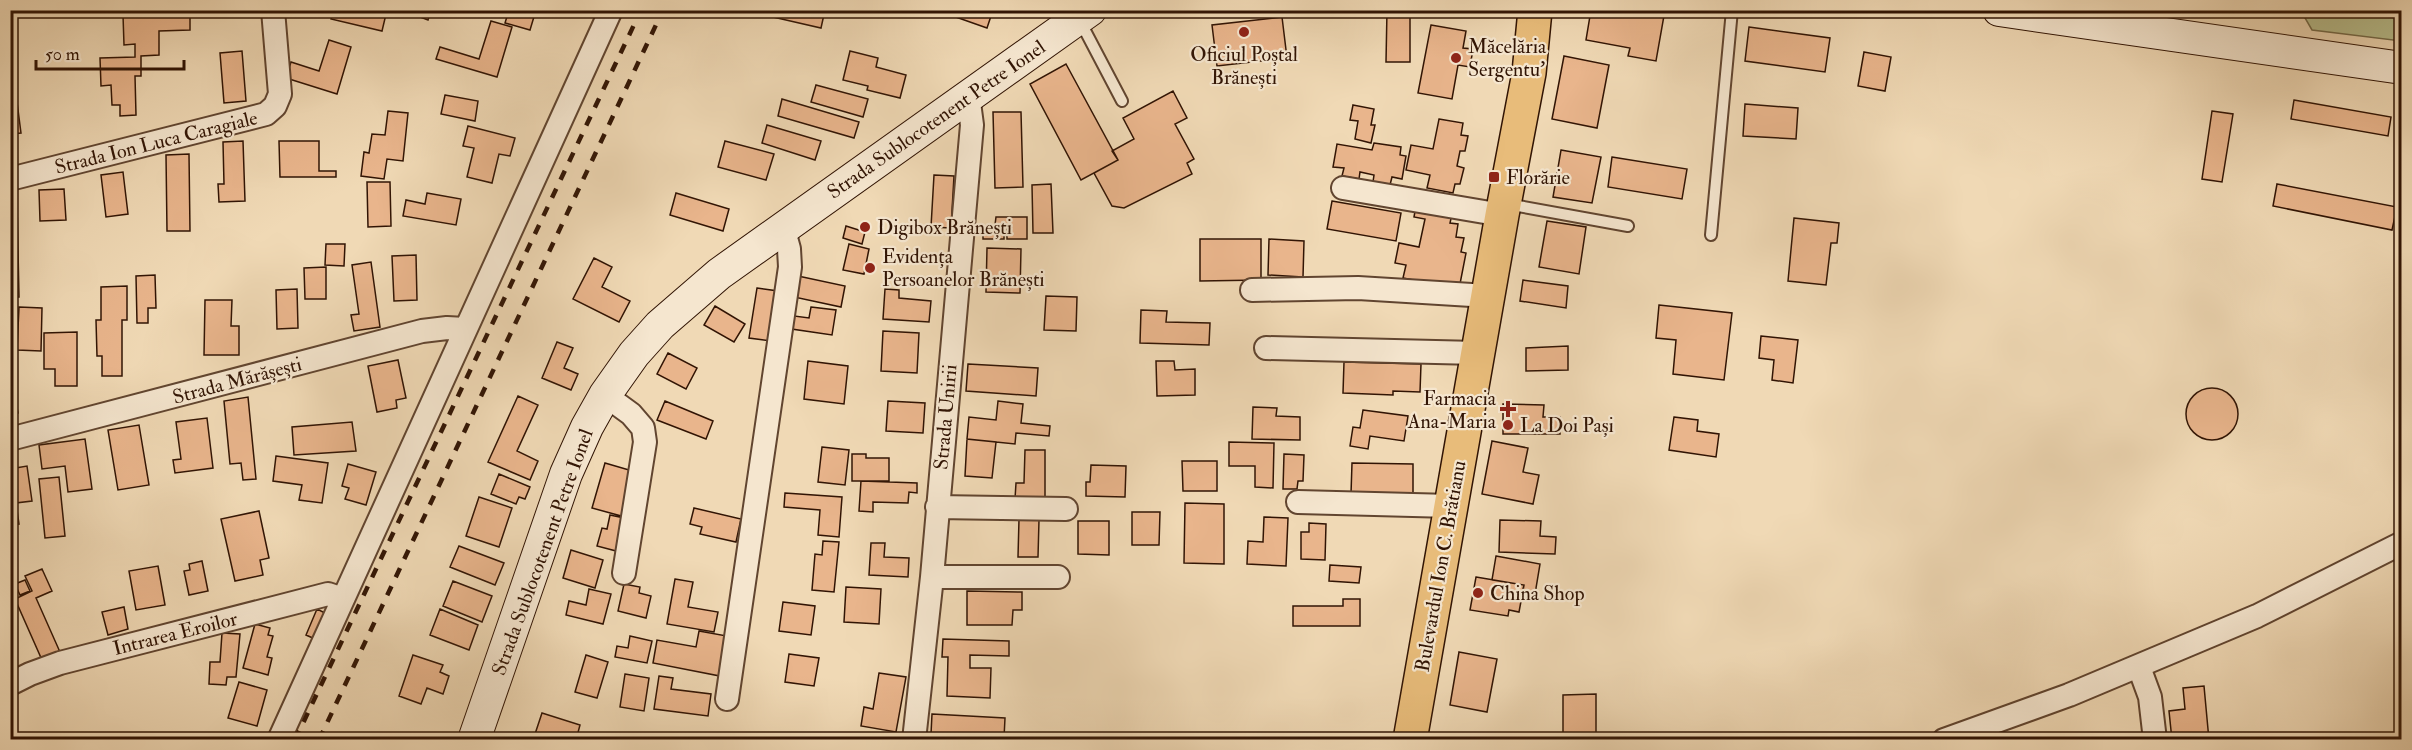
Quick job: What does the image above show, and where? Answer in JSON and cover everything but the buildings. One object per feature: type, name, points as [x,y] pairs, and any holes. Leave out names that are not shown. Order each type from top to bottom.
[{"type":"main road","name":"Bulevardul Ion C. Brătianu","points":[[1410,740],[1477,354],[1529,73],[1535,10]]},
{"type":"main road","name":"Bulevardul Ion C. Brătianu","points":[[1529,73],[1557,10]]},
{"type":"main road","points":[[1999,10],[2402,68]]},
{"type":"main road","name":"Strada Sublocotenent Petre Ionel","points":[[474,740],[563,483],[587,427],[605,395],[634,354],[660,325],[719,274],[1084,14]]},
{"type":"street","name":"Strada Ion Luca Caragiale","points":[[10,179],[254,119],[266,114],[275,106],[279,94],[273,10]]},
{"type":"street","points":[[279,740],[611,10]]},
{"type":"street","name":"Strada Unirii","points":[[914,740],[932,577],[972,125],[968,95]]},
{"type":"street","points":[[1343,188],[1503,209]]},
{"type":"street","points":[[727,699],[790,267],[789,249],[783,227]]},
{"type":"street","points":[[1252,290],[1358,288],[1488,296]]},
{"type":"street","name":"Strada Mărășești","points":[[10,439],[422,331],[447,328],[465,329]]},
{"type":"street","points":[[1266,348],[1477,354]]},
{"type":"street","points":[[605,395],[631,414],[643,428],[645,442],[624,573]]},
{"type":"street","points":[[1298,502],[1451,506]]},
{"type":"street","points":[[937,507],[1066,509]]},
{"type":"street","points":[[1944,740],[2007,719],[2139,667],[2257,616],[2402,543]]},
{"type":"street","points":[[932,577],[1058,577]]},
{"type":"street","name":"Intrarea Eroilor","points":[[10,684],[60,663],[328,594],[343,599]]},
{"type":"street","points":[[2139,667],[2150,697],[2155,740]]},
{"type":"lane","points":[[1711,235],[1732,10]]},
{"type":"lane","points":[[1084,14],[1122,101]]},
{"type":"lane","points":[[1503,209],[1628,226]]},
{"type":"green space","points":[[2301,11],[2401,11],[2401,41],[2312,30]]},
{"type":"railway","points":[[295,740],[641,10]]},
{"type":"railway","points":[[319,740],[663,10]]},
{"type":"place","name":"Oficiul Poștal Brănești","points":[[1244,32]]},
{"type":"place","name":"Măcelăria Sergentu'","points":[[1456,58]]},
{"type":"place","name":"Florărie","points":[[1494,177]]},
{"type":"place","name":"Digibox Brănești","points":[[865,227]]},
{"type":"place","name":"Evidența Persoanelor Brănești","points":[[870,268]]},
{"type":"place","name":"Farmacia Ana-Maria","points":[[1508,409]]},
{"type":"place","name":"La Doi Pași","points":[[1508,425]]},
{"type":"place","name":"China Shop","points":[[1478,593]]}]
